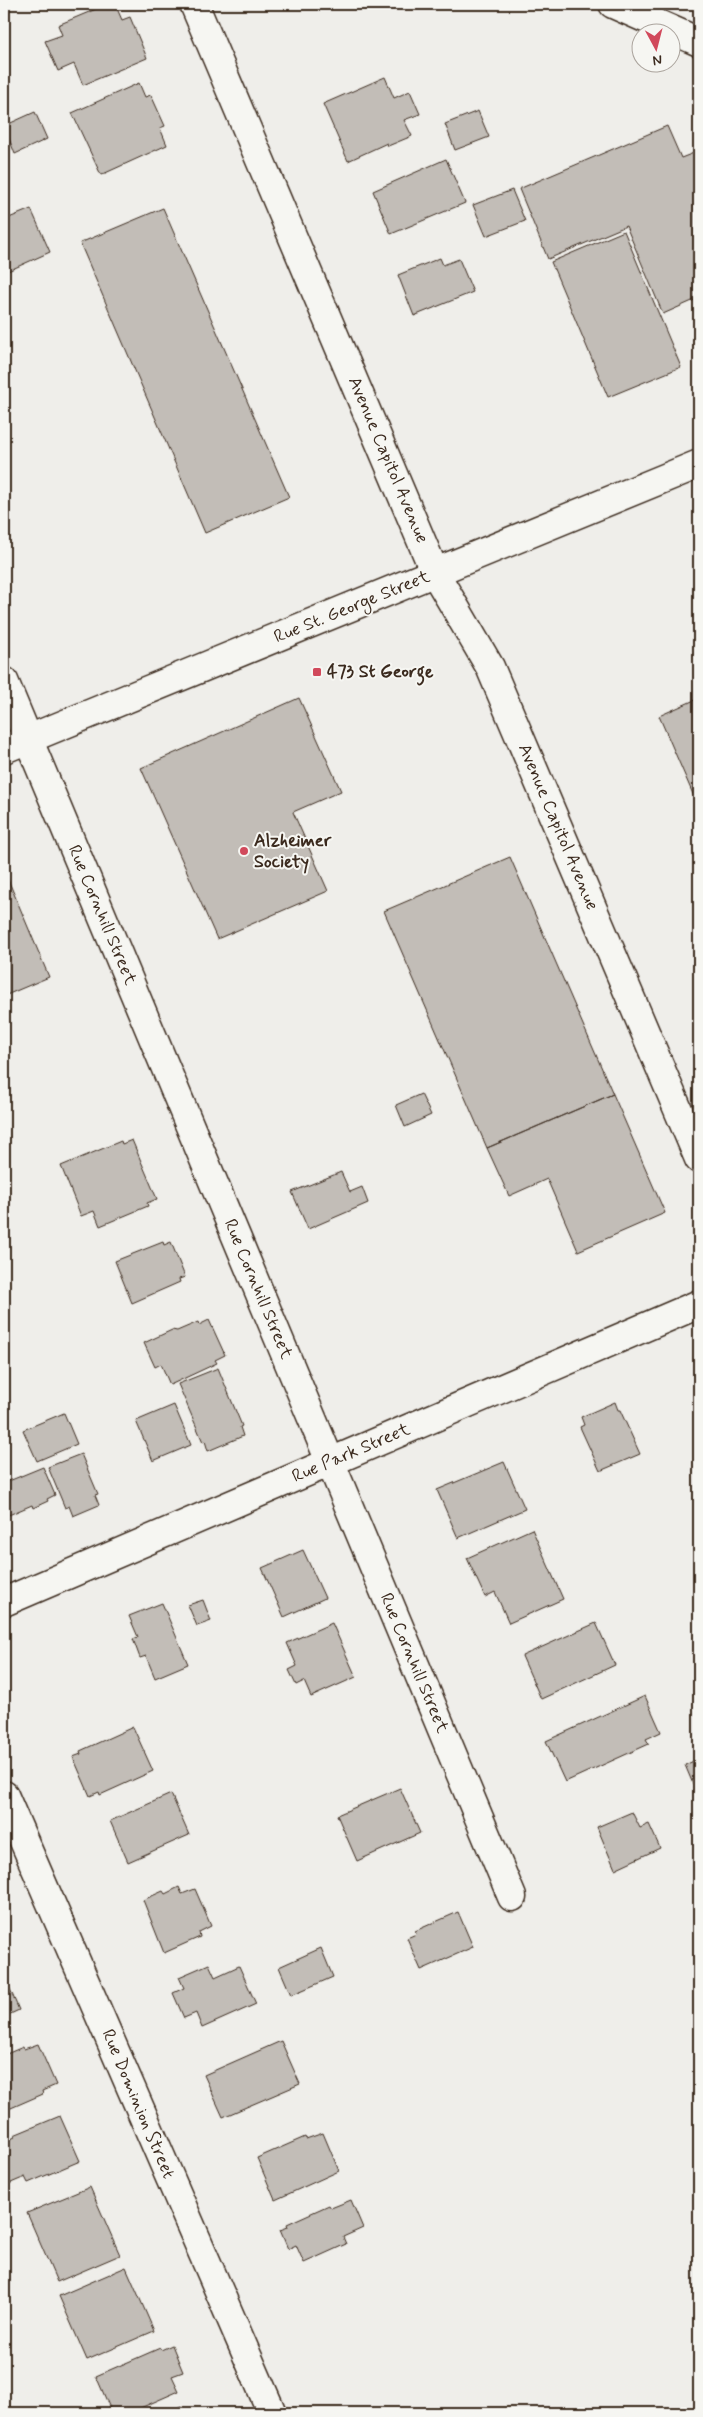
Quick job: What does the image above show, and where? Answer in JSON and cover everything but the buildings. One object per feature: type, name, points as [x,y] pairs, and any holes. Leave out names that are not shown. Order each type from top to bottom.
[{"type":"street","name":"Avenue Capitol Avenue","points":[[194,4],[435,573],[490,668],[699,1159]]},
{"type":"street","points":[[614,4],[699,42]]},
{"type":"street","points":[[644,488],[699,452]]},
{"type":"street","name":"Rue St. George Street","points":[[4,749],[699,464]]},
{"type":"street","points":[[644,488],[699,477]]},
{"type":"street","name":"Rue Cornhill Street","points":[[4,681],[512,1897]]},
{"type":"street","name":"Rue Park Street","points":[[4,1602],[699,1304]]},
{"type":"street","name":"Rue Dominion Street","points":[[4,1795],[272,2413]]},
{"type":"place","name":"473 St George","points":[[317,672]]},
{"type":"place","name":"Alzheimer Society","points":[[244,851]]}]
